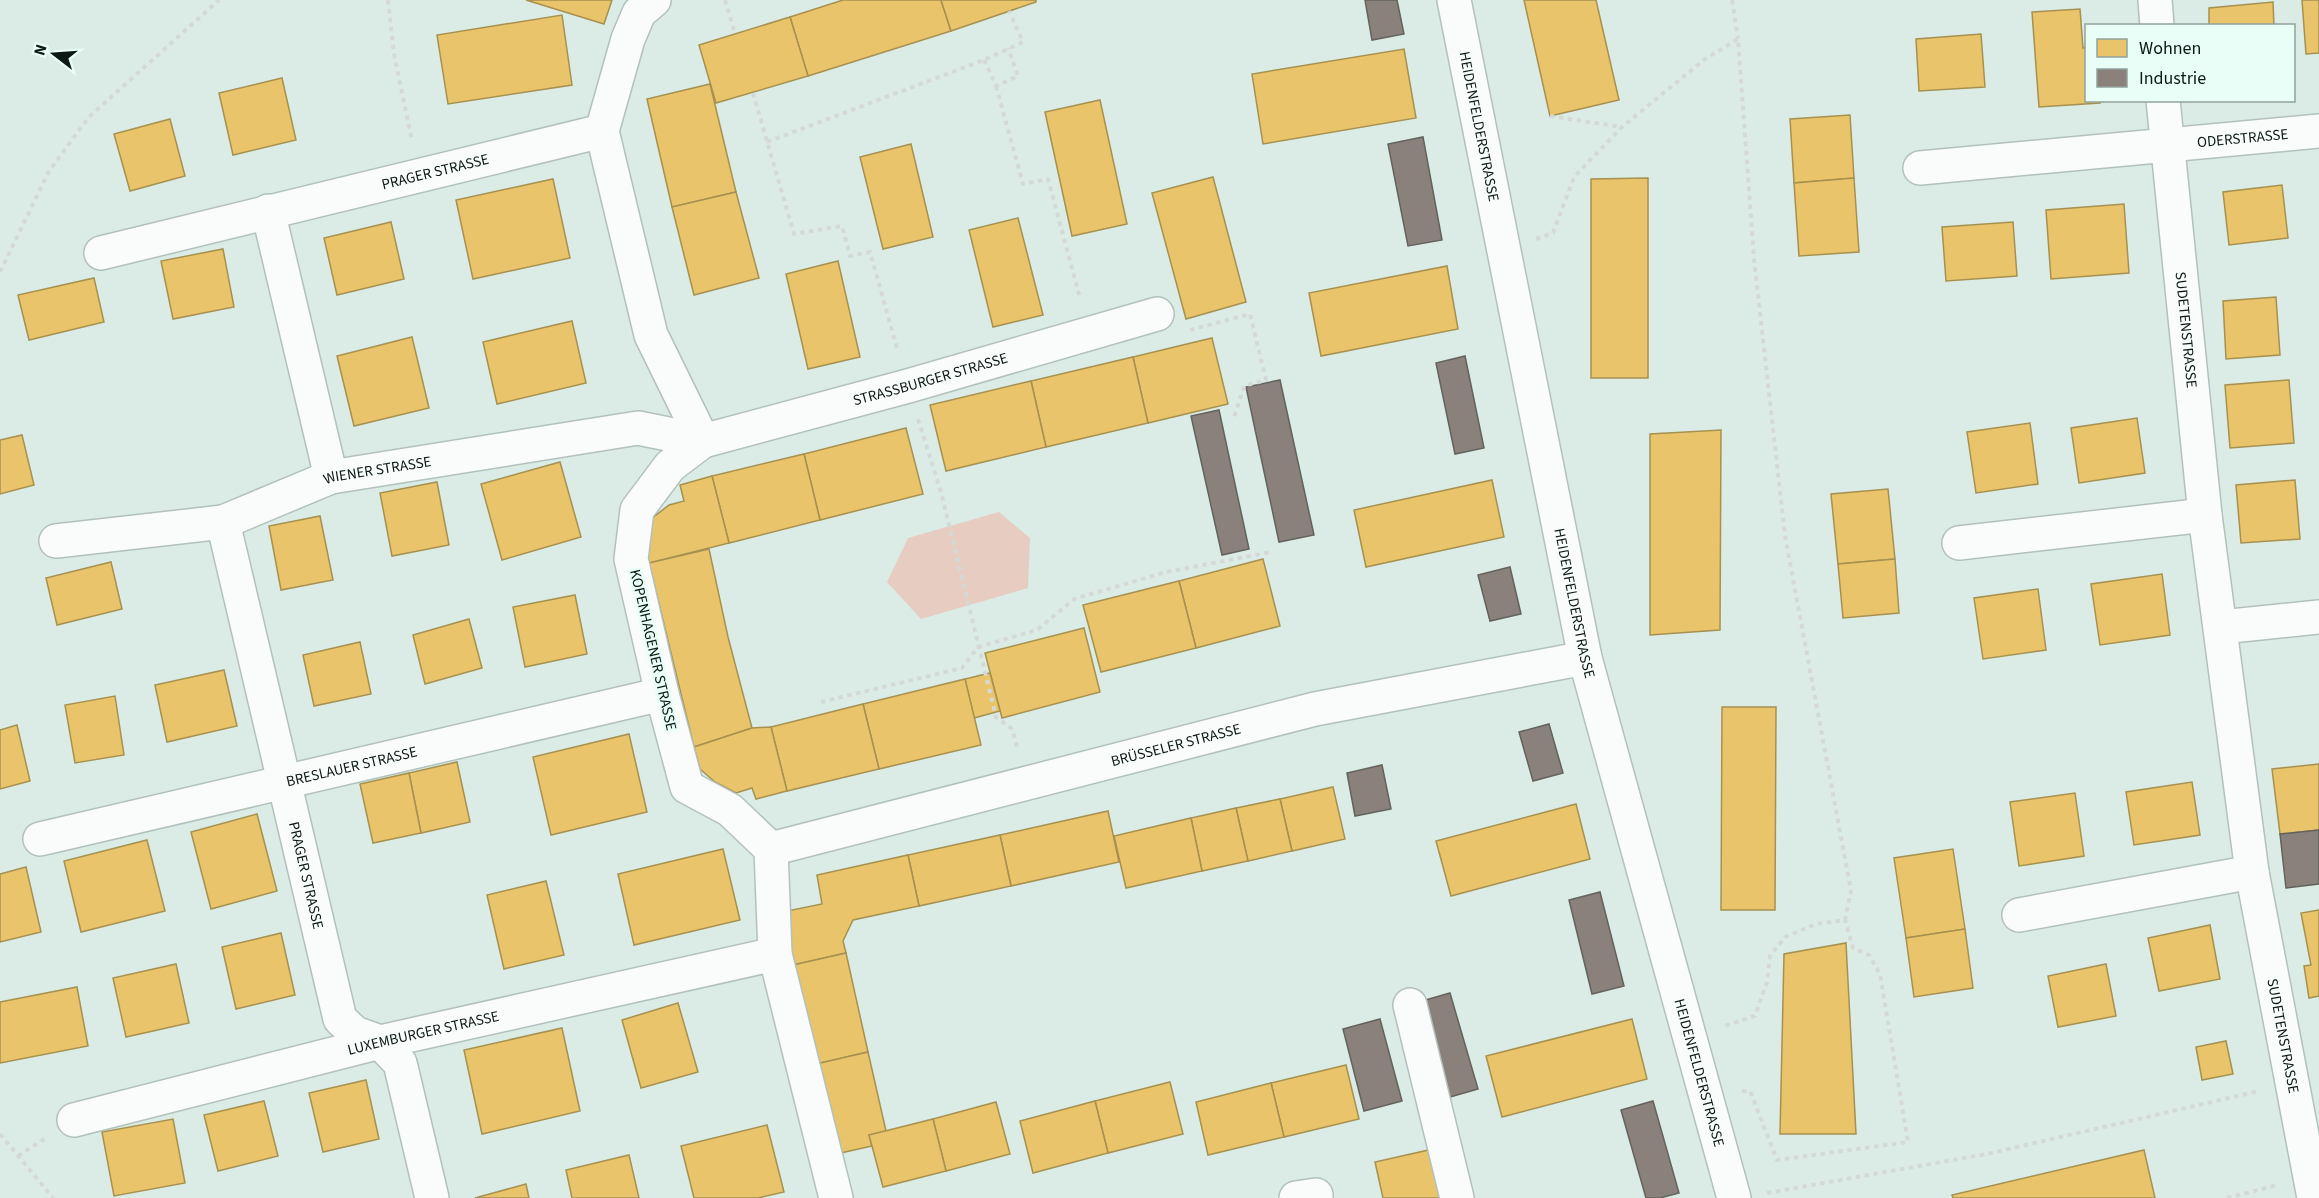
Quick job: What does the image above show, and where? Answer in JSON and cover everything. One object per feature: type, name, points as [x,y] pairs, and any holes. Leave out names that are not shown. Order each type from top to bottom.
[{"type":"street","points":[[654,0],[639,13],[628,39],[602,131],[651,335],[703,441]]},
{"type":"street","name":"HEIDENFELDERSTRASSE","points":[[1454,0],[1585,658],[1705,1093],[1749,1196]]},
{"type":"street","points":[[2155,0],[2157,24]]},
{"type":"street","name":"SUDETENSTRASSE","points":[[2163,102],[2205,515],[2252,872],[2292,1084],[2309,1119],[2312,1187]]},
{"type":"street","name":"ODERSTRASSE","points":[[2166,146],[2319,130]]},
{"type":"street","name":"PRAGER STRASSE","points":[[101,253],[602,131]]},
{"type":"street","points":[[1920,168],[2166,146]]},
{"type":"street","points":[[268,212],[331,477]]},
{"type":"street","name":"STRASSBURGER STRASSE","points":[[703,441],[908,386],[1157,314]]},
{"type":"street","name":"WIENER STRASSE","points":[[56,541],[223,522],[331,477],[638,428],[703,441]]},
{"type":"street","name":"KOPENHAGENER STRASSE","points":[[703,441],[670,466],[637,510],[631,559],[662,694],[687,787],[730,810],[771,849]]},
{"type":"street","points":[[1959,543],[2205,515]]},
{"type":"street","name":"PRAGER STRASSE","points":[[223,522],[340,1019],[355,1033],[380,1042],[400,1063],[432,1198]]},
{"type":"street","points":[[2221,627],[2319,617]]},
{"type":"street","name":"BRÜSSELER STRASSE","points":[[771,849],[1315,709],[1585,658]]},
{"type":"street","name":"BRESLAUER STRASSE","points":[[40,839],[662,694]]},
{"type":"street","points":[[771,849],[775,954],[836,1198]]},
{"type":"street","points":[[2019,915],[2252,872]]},
{"type":"street","name":"LUXEMBURGER STRASSE","points":[[74,1120],[380,1042],[775,954]]},
{"type":"street","points":[[1410,1005],[1457,1198]]},
{"type":"street","points":[[1296,1198],[1316,1196],[1316,1198]]},
{"type":"path","points":[[0,272],[49,171],[89,117],[219,0]]},
{"type":"path","points":[[388,0],[394,54],[408,127],[421,175]]},
{"type":"path","points":[[725,0],[735,34]]},
{"type":"path","points":[[1705,1093],[1750,1090],[1777,1160],[1908,1142],[1880,974],[1869,954],[1853,948],[1845,920],[1851,891],[1785,536],[1746,181],[1738,39],[1732,0]]},
{"type":"path","points":[[767,142],[984,60],[1023,42],[1009,11]]},
{"type":"path","points":[[1553,233],[1574,177],[1622,127],[1705,59],[1738,39]]},
{"type":"path","points":[[996,86],[1018,76],[1008,48]]},
{"type":"path","points":[[984,60],[996,86],[1023,184],[1048,179],[1090,333]]},
{"type":"path","points":[[753,93],[794,234],[842,226],[850,256],[870,252],[941,492],[996,717]]},
{"type":"path","points":[[1550,116],[1622,127]]},
{"type":"path","points":[[1157,314],[1163,337],[1250,314],[1266,380],[1244,386],[1234,418]]},
{"type":"path","points":[[821,702],[962,669],[978,647],[1037,630],[1074,599],[1166,572],[1271,552]]},
{"type":"path","points":[[1689,1037],[1755,1016],[1767,982],[1770,956],[1785,937],[1816,924],[1845,920]]},
{"type":"path","points":[[1749,1196],[1987,1154],[2292,1084]]},
{"type":"path","points":[[0,1134],[53,1198]]},
{"type":"path","points":[[2227,1198],[2312,1187]]},
{"type":"shaded area","points":[[999,512],[1030,538],[1028,588],[921,619],[887,582],[908,538]]},
{"type":"building: Wohnen","points":[[526,0],[612,0],[604,24]]},
{"type":"building: Wohnen","points":[[843,0],[941,0],[951,31],[808,76],[790,17]]},
{"type":"building: Wohnen","points":[[941,0],[1036,0],[1036,2],[951,31]]},
{"type":"building: Wohnen","points":[[1524,0],[1596,0],[1619,100],[1550,116]]},
{"type":"building: Wohnen","points":[[2302,0],[2319,0],[2319,53],[2306,54]]},
{"type":"building: Wohnen","points":[[2273,2],[2274,24],[2209,24],[2209,8]]},
{"type":"building: Wohnen","points":[[2080,9],[2083,48],[2085,47],[2085,102],[2100,103],[2039,107],[2032,12]]},
{"type":"building: Wohnen","points":[[562,15],[572,85],[448,104],[437,35]]},
{"type":"building: Wohnen","points":[[790,17],[808,76],[716,103],[699,45]]},
{"type":"building: Wohnen","points":[[1981,34],[1985,87],[1919,91],[1916,39]]},
{"type":"building: Wohnen","points":[[1404,49],[1416,118],[1263,144],[1252,74]]},
{"type":"building: Wohnen","points":[[282,78],[296,140],[233,155],[219,93]]},
{"type":"building: Wohnen","points":[[710,84],[736,192],[672,207],[647,99]]},
{"type":"building: Wohnen","points":[[1100,100],[1127,224],[1072,236],[1045,112]]},
{"type":"building: Wohnen","points":[[1850,115],[1854,178],[1794,183],[1790,119]]},
{"type":"building: Wohnen","points":[[170,119],[185,176],[130,191],[114,134]]},
{"type":"building: Wohnen","points":[[911,144],[933,237],[883,249],[860,157]]},
{"type":"building: Wohnen","points":[[1213,177],[1246,302],[1186,319],[1152,193]]},
{"type":"building: Wohnen","points":[[1648,178],[1648,378],[1591,378],[1591,179]]},
{"type":"building: Wohnen","points":[[1854,178],[1859,252],[1799,256],[1794,183]]},
{"type":"building: Wohnen","points":[[553,179],[570,258],[473,279],[456,200]]},
{"type":"building: Wohnen","points":[[2282,185],[2288,238],[2229,245],[2223,192]]},
{"type":"building: Wohnen","points":[[736,192],[759,278],[694,295],[672,207]]},
{"type":"building: Wohnen","points":[[2124,204],[2129,273],[2051,279],[2046,210]]},
{"type":"building: Wohnen","points":[[1018,218],[1043,315],[993,327],[969,230]]},
{"type":"building: Wohnen","points":[[391,222],[404,279],[337,295],[324,238]]},
{"type":"building: Wohnen","points":[[2013,222],[2017,276],[1946,281],[1942,227]]},
{"type":"building: Wohnen","points":[[223,249],[234,307],[173,319],[161,261]]},
{"type":"building: Wohnen","points":[[838,261],[860,357],[808,369],[786,274]]},
{"type":"building: Wohnen","points":[[1447,266],[1458,329],[1321,356],[1309,293]]},
{"type":"building: Wohnen","points":[[94,278],[104,322],[29,340],[18,295]]},
{"type":"building: Wohnen","points":[[2276,297],[2280,355],[2226,359],[2223,301]]},
{"type":"building: Wohnen","points":[[572,321],[586,383],[497,404],[483,342]]},
{"type":"building: Wohnen","points":[[412,337],[429,408],[354,426],[337,356]]},
{"type":"building: Wohnen","points":[[1212,338],[1228,404],[1148,423],[1133,357]]},
{"type":"building: Wohnen","points":[[1133,357],[1148,423],[1046,447],[1031,381]]},
{"type":"building: Wohnen","points":[[2289,380],[2294,443],[2230,448],[2225,385]]},
{"type":"building: Wohnen","points":[[1031,381],[1046,447],[946,471],[930,405]]},
{"type":"building: Wohnen","points":[[2137,418],[2145,473],[2079,483],[2071,428]]},
{"type":"building: Wohnen","points":[[2030,423],[2038,484],[1976,493],[1967,432]]},
{"type":"building: Wohnen","points":[[906,428],[923,494],[820,520],[804,454]]},
{"type":"building: Wohnen","points":[[1721,430],[1720,630],[1650,635],[1650,434]]},
{"type":"building: Wohnen","points":[[22,435],[34,485],[0,494],[0,440]]},
{"type":"building: Wohnen","points":[[804,454],[820,520],[729,543],[712,476]]},
{"type":"building: Wohnen","points":[[560,462],[581,537],[502,560],[481,484]]},
{"type":"building: Wohnen","points":[[712,476],[729,543],[649,563],[645,550],[651,519],[669,505],[684,501],[680,485]]},
{"type":"building: Wohnen","points":[[1492,480],[1504,537],[1366,567],[1354,510]]},
{"type":"building: Wohnen","points":[[2295,480],[2300,539],[2241,543],[2236,485]]},
{"type":"building: Wohnen","points":[[437,482],[449,545],[392,556],[380,493]]},
{"type":"building: Wohnen","points":[[1888,489],[1895,559],[1838,564],[1831,494]]},
{"type":"building: Wohnen","points":[[320,516],[333,580],[281,590],[269,526]]},
{"type":"building: Wohnen","points":[[709,549],[728,637],[752,728],[694,747],[649,563]]},
{"type":"building: Wohnen","points":[[1263,559],[1280,626],[1196,648],[1179,581]]},
{"type":"building: Wohnen","points":[[1895,559],[1899,613],[1843,618],[1838,564]]},
{"type":"building: Wohnen","points":[[111,562],[122,609],[57,625],[46,578]]},
{"type":"building: Wohnen","points":[[2162,574],[2170,635],[2100,645],[2091,584]]},
{"type":"building: Wohnen","points":[[1179,581],[1196,648],[1101,672],[1083,605]]},
{"type":"building: Wohnen","points":[[2038,589],[2046,650],[1983,659],[1974,598]]},
{"type":"building: Wohnen","points":[[575,595],[587,654],[525,667],[513,607]]},
{"type":"building: Wohnen","points":[[469,619],[482,668],[425,684],[413,635]]},
{"type":"building: Wohnen","points":[[1084,628],[1100,692],[1002,718],[985,653]]},
{"type":"building: Wohnen","points":[[360,642],[371,694],[314,706],[303,655]]},
{"type":"building: Wohnen","points":[[224,670],[237,726],[167,742],[155,685]]},
{"type":"building: Wohnen","points":[[990,673],[1000,711],[974,718],[965,679]]},
{"type":"building: Wohnen","points":[[965,679],[981,745],[879,769],[863,704]]},
{"type":"building: Wohnen","points":[[115,696],[124,755],[75,763],[65,705]]},
{"type":"building: Wohnen","points":[[863,704],[879,769],[787,791],[771,727]]},
{"type":"building: Wohnen","points":[[1722,707],[1776,707],[1775,910],[1721,910]]},
{"type":"building: Wohnen","points":[[17,725],[30,781],[0,789],[0,730]]},
{"type":"building: Wohnen","points":[[771,727],[787,791],[756,799],[752,788],[736,793],[715,782],[700,769],[694,747],[752,728]]},
{"type":"building: Wohnen","points":[[629,734],[647,812],[551,835],[533,757]]},
{"type":"building: Wohnen","points":[[457,762],[470,822],[421,833],[409,773]]},
{"type":"building: Wohnen","points":[[2319,764],[2319,830],[2280,834],[2272,769]]},
{"type":"building: Wohnen","points":[[409,773],[421,833],[373,843],[360,784]]},
{"type":"building: Wohnen","points":[[2192,782],[2200,835],[2134,845],[2126,792]]},
{"type":"building: Wohnen","points":[[1333,787],[1345,839],[1292,851],[1280,799]]},
{"type":"building: Wohnen","points":[[2075,793],[2084,856],[2019,866],[2010,802]]},
{"type":"building: Wohnen","points":[[1280,799],[1292,851],[1248,861],[1236,808]]},
{"type":"building: Wohnen","points":[[1576,804],[1590,859],[1451,896],[1436,841]]},
{"type":"building: Wohnen","points":[[1236,808],[1248,861],[1202,871],[1191,818]]},
{"type":"building: Wohnen","points":[[1108,811],[1119,862],[1011,886],[1000,835]]},
{"type":"building: Wohnen","points":[[257,814],[277,891],[211,909],[191,832]]},
{"type":"building: Wohnen","points":[[1191,818],[1202,871],[1126,888],[1114,836]]},
{"type":"building: Wohnen","points":[[1000,835],[1011,886],[919,906],[908,855]]},
{"type":"building: Wohnen","points":[[147,840],[165,911],[81,932],[64,861]]},
{"type":"building: Wohnen","points":[[723,849],[740,920],[634,945],[618,874]]},
{"type":"building: Wohnen","points":[[1953,849],[1965,929],[1906,938],[1894,858]]},
{"type":"building: Wohnen","points":[[908,855],[919,906],[853,920],[843,941],[846,953],[793,965],[782,912],[822,904],[817,875]]},
{"type":"building: Wohnen","points":[[26,867],[41,932],[0,942],[0,874]]},
{"type":"building: Wohnen","points":[[546,881],[564,955],[504,969],[487,895]]},
{"type":"building: Wohnen","points":[[2319,910],[2319,996],[2309,998],[2304,966],[2311,965],[2301,913]]},
{"type":"building: Wohnen","points":[[2210,925],[2220,979],[2159,991],[2148,938]]},
{"type":"building: Wohnen","points":[[1965,929],[1973,988],[1914,997],[1906,938]]},
{"type":"building: Wohnen","points":[[281,933],[295,995],[236,1009],[222,947]]},
{"type":"building: Wohnen","points":[[1846,943],[1856,1134],[1780,1134],[1784,954]]},
{"type":"building: Wohnen","points":[[846,953],[868,1052],[816,1064],[793,965]]},
{"type":"building: Wohnen","points":[[176,964],[189,1023],[126,1037],[113,978]]},
{"type":"building: Wohnen","points":[[2106,964],[2116,1016],[2058,1027],[2048,976]]},
{"type":"building: Wohnen","points":[[77,987],[88,1046],[0,1063],[0,1002]]},
{"type":"building: Wohnen","points":[[678,1003],[698,1072],[641,1088],[622,1020]]},
{"type":"building: Wohnen","points":[[1632,1019],[1647,1079],[1502,1117],[1486,1056]]},
{"type":"building: Wohnen","points":[[562,1028],[580,1111],[482,1134],[464,1050]]},
{"type":"building: Wohnen","points":[[2226,1041],[2233,1074],[2202,1080],[2196,1047]]},
{"type":"building: Wohnen","points":[[868,1052],[886,1131],[869,1135],[872,1146],[836,1154],[816,1064]]},
{"type":"building: Wohnen","points":[[1346,1065],[1359,1119],[1284,1137],[1271,1083]]},
{"type":"building: Wohnen","points":[[366,1080],[379,1139],[323,1152],[309,1093]]},
{"type":"building: Wohnen","points":[[1170,1082],[1183,1134],[1108,1153],[1095,1101]]},
{"type":"building: Wohnen","points":[[1271,1083],[1284,1137],[1208,1155],[1196,1102]]},
{"type":"building: Wohnen","points":[[264,1101],[278,1156],[218,1171],[204,1115]]},
{"type":"building: Wohnen","points":[[1095,1101],[1108,1153],[1033,1173],[1020,1121]]},
{"type":"building: Wohnen","points":[[996,1102],[1010,1154],[946,1171],[933,1119]]},
{"type":"building: Wohnen","points":[[173,1119],[185,1183],[114,1196],[102,1132]]},
{"type":"building: Wohnen","points":[[933,1119],[946,1171],[883,1187],[869,1135]]},
{"type":"building: Wohnen","points":[[767,1125],[784,1192],[758,1198],[694,1198],[681,1146]]},
{"type":"building: Wohnen","points":[[1433,1149],[1443,1198],[1383,1198],[1375,1162]]},
{"type":"building: Wohnen","points":[[2144,1150],[2155,1198],[1953,1198],[1952,1195]]},
{"type":"building: Wohnen","points":[[629,1155],[639,1198],[572,1198],[566,1170]]},
{"type":"building: Wohnen","points":[[526,1184],[529,1198],[475,1198]]},
{"type":"building: Industrie","points":[[1365,0],[1397,0],[1404,34],[1372,40]]},
{"type":"building: Industrie","points":[[1423,137],[1442,240],[1408,246],[1388,144]]},
{"type":"building: Industrie","points":[[1465,356],[1484,448],[1455,454],[1436,363]]},
{"type":"building: Industrie","points":[[1280,380],[1314,535],[1279,542],[1246,387]]},
{"type":"building: Industrie","points":[[1219,410],[1249,549],[1222,555],[1191,416]]},
{"type":"building: Industrie","points":[[1510,567],[1521,614],[1490,621],[1478,575]]},
{"type":"building: Industrie","points":[[1549,724],[1563,773],[1533,781],[1519,732]]},
{"type":"building: Industrie","points":[[1382,765],[1391,809],[1355,816],[1347,773]]},
{"type":"building: Industrie","points":[[2319,830],[2319,884],[2286,888],[2280,834]]},
{"type":"building: Industrie","points":[[1600,892],[1624,986],[1592,994],[1569,900]]},
{"type":"building: Industrie","points":[[1450,993],[1478,1089],[1443,1099],[1415,1003]]},
{"type":"building: Industrie","points":[[1380,1019],[1402,1101],[1364,1111],[1343,1029]]},
{"type":"building: Industrie","points":[[1653,1101],[1679,1193],[1660,1198],[1646,1198],[1621,1110]]}]
